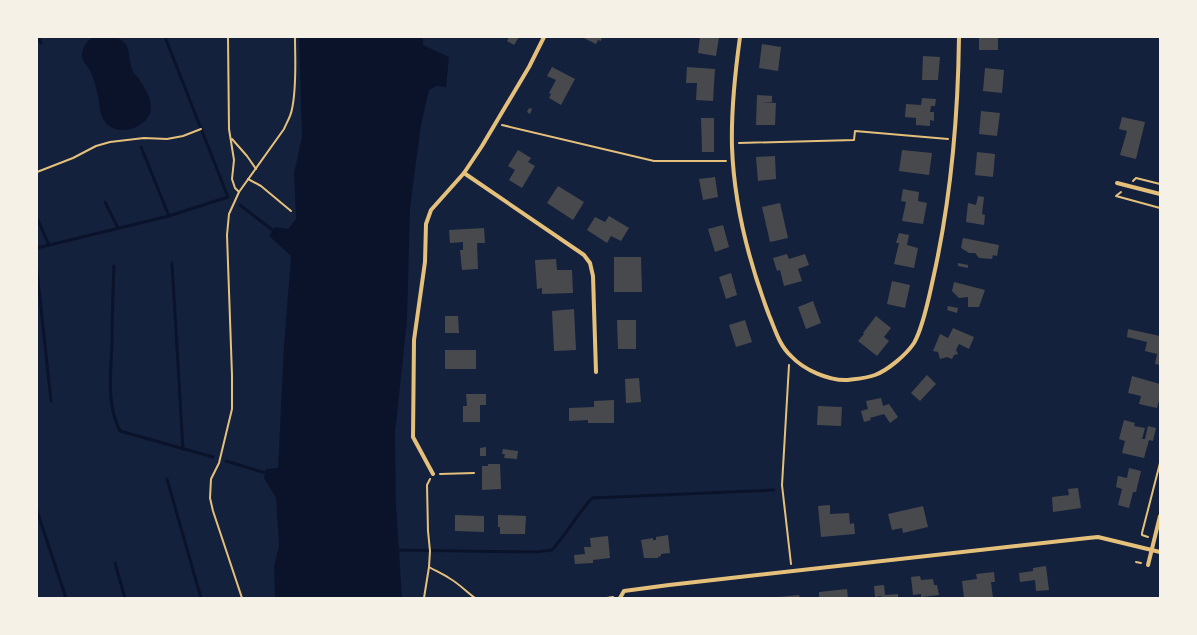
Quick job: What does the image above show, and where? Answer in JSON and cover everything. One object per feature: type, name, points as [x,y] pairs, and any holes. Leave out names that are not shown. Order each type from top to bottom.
[{"type":"street","points":[[433,474],[413,437],[414,340],[425,262],[426,224],[431,210],[464,174],[529,67],[544,37]]},
{"type":"street","points":[[740,37],[732,109],[732,144],[738,200],[748,254],[779,340],[791,356],[814,372],[834,379],[845,380],[875,375],[897,361],[909,350],[914,342],[920,326],[936,267],[953,162],[958,91],[959,37]]},
{"type":"street","points":[[464,174],[584,255],[590,263],[593,276],[596,372]]},
{"type":"street","points":[[1117,183],[1160,194]]},
{"type":"street","points":[[1148,565],[1160,516]]},
{"type":"street","points":[[620,598],[624,591],[1098,537],[1160,552]]},
{"type":"path","points":[[228,37],[229,129],[234,160],[232,179],[235,188],[239,192]]},
{"type":"path","points":[[242,598],[210,498],[211,479],[219,463],[232,409],[227,235],[229,214],[239,192],[284,129],[292,109],[295,85],[295,37]]},
{"type":"path","points":[[496,123],[654,161],[733,161]]},
{"type":"path","points":[[37,172],[73,158],[96,146],[110,142],[144,138],[167,139],[183,136],[201,129]]},
{"type":"path","points":[[732,144],[854,140],[855,131],[955,140]]},
{"type":"path","points":[[231,138],[256,169]]},
{"type":"path","points":[[248,179],[262,186],[291,211]]},
{"type":"path","points":[[791,356],[788,370],[782,485],[791,571]]},
{"type":"path","points":[[1154,539],[1142,535],[1142,533],[1160,463]]},
{"type":"path","points":[[424,598],[429,567],[430,539],[428,531],[427,485],[433,474],[474,473]]},
{"type":"path","points":[[429,567],[450,578],[458,586],[469,592],[475,598]]},
{"type":"water","points":[[94,37],[111,37],[120,39],[124,42],[128,49],[134,73],[146,91],[151,104],[150,113],[147,119],[136,127],[123,130],[116,129],[110,127],[103,119],[94,80],[82,57],[84,46]]},
{"type":"water","points":[[299,37],[423,37],[423,45],[449,57],[446,87],[437,86],[429,90],[421,125],[410,208],[407,321],[395,433],[396,505],[402,598],[275,598],[274,566],[279,546],[276,498],[264,478],[266,469],[278,468],[284,346],[291,256],[269,236],[275,227],[288,229],[296,219],[294,173],[302,137]]},
{"type":"building","points":[[509,37],[519,37],[514,45],[507,41]]},
{"type":"building","points":[[582,37],[602,37],[601,41],[598,40],[596,44]]},
{"type":"building","points":[[700,37],[719,37],[716,56],[698,53]]},
{"type":"building","points":[[979,37],[998,37],[998,50],[979,50]]},
{"type":"building","points":[[762,44],[781,47],[778,71],[759,68]]},
{"type":"building","points":[[923,56],[940,57],[938,80],[922,80]]},
{"type":"building","points":[[552,67],[575,79],[561,105],[549,98],[551,94],[549,93],[556,80],[547,76]]},
{"type":"building","points":[[687,67],[715,69],[713,101],[696,100],[697,83],[686,83]]},
{"type":"building","points":[[985,68],[1004,70],[1002,93],[983,91]]},
{"type":"building","points":[[757,95],[772,96],[772,102],[762,102],[776,103],[775,125],[756,125]]},
{"type":"building","points":[[922,98],[936,99],[935,106],[931,106],[930,112],[934,112],[934,121],[930,120],[930,126],[916,125],[916,118],[905,117],[906,104],[921,105]]},
{"type":"building","points":[[529,108],[532,109],[530,114],[527,112]]},
{"type":"building","points":[[981,111],[1000,113],[997,136],[979,134]]},
{"type":"building","points":[[1122,117],[1145,122],[1136,159],[1120,155],[1127,131],[1119,129]]},
{"type":"building","points":[[701,118],[714,118],[714,152],[702,152]]},
{"type":"building","points":[[518,150],[531,158],[528,162],[535,166],[522,188],[509,180],[515,170],[508,166]]},
{"type":"building","points":[[902,150],[932,153],[929,175],[899,171]]},
{"type":"building","points":[[977,152],[995,154],[993,177],[975,175]]},
{"type":"building","points":[[775,156],[776,179],[758,181],[756,157]]},
{"type":"building","points":[[715,177],[718,197],[703,200],[699,179]]},
{"type":"building","points":[[558,186],[584,202],[573,220],[547,203]]},
{"type":"building","points":[[903,189],[919,192],[918,201],[927,203],[923,224],[902,221],[906,202],[901,201]]},
{"type":"building","points":[[978,196],[984,197],[982,214],[985,215],[984,225],[966,222],[968,203],[976,205]]},
{"type":"building","points":[[780,203],[788,238],[770,242],[762,207]]},
{"type":"building","points":[[609,216],[629,228],[621,241],[611,236],[607,243],[587,230],[595,217],[605,222]]},
{"type":"building","points":[[723,225],[729,247],[715,252],[708,229]]},
{"type":"building","points":[[484,228],[485,243],[477,243],[478,269],[462,270],[460,250],[463,250],[463,242],[450,243],[449,230]]},
{"type":"building","points":[[899,233],[909,235],[907,245],[918,248],[914,268],[894,264],[899,243],[896,243]]},
{"type":"building","points":[[963,238],[999,245],[997,256],[993,255],[992,259],[979,258],[975,253],[969,253],[961,248]]},
{"type":"building","points":[[787,254],[789,259],[805,254],[809,265],[798,269],[802,281],[784,286],[780,270],[777,271],[773,258]]},
{"type":"building","points":[[614,257],[641,257],[642,292],[614,292]]},
{"type":"building","points":[[556,259],[557,270],[572,270],[573,293],[542,294],[542,288],[537,289],[535,260]]},
{"type":"building","points":[[958,263],[968,265],[968,268],[958,266]]},
{"type":"building","points":[[731,273],[737,295],[726,299],[719,277]]},
{"type":"building","points":[[892,281],[910,285],[905,308],[887,304]]},
{"type":"building","points":[[954,282],[985,290],[979,307],[968,307],[968,297],[959,298],[952,291]]},
{"type":"building","points":[[813,301],[821,323],[806,329],[798,307]]},
{"type":"building","points":[[948,306],[958,308],[957,313],[947,310]]},
{"type":"building","points":[[574,309],[576,350],[554,351],[552,311]]},
{"type":"building","points":[[445,316],[458,316],[459,333],[445,333]]},
{"type":"building","points":[[876,316],[891,328],[884,337],[889,341],[877,356],[858,341]]},
{"type":"building","points":[[617,320],[636,320],[636,349],[618,349]]},
{"type":"building","points":[[745,320],[752,342],[736,347],[729,325]]},
{"type":"building","points":[[953,328],[974,337],[969,349],[959,344],[956,350],[958,354],[954,355],[952,359],[947,357],[940,359],[938,352],[933,351],[940,334],[948,338]]},
{"type":"building","points":[[1128,329],[1160,336],[1160,365],[1155,364],[1157,354],[1145,351],[1147,342],[1127,337]]},
{"type":"building","points":[[445,350],[476,350],[476,369],[445,369]]},
{"type":"building","points":[[927,375],[936,384],[920,401],[911,393]]},
{"type":"building","points":[[1132,376],[1160,384],[1160,396],[1157,408],[1139,404],[1141,396],[1128,393]]},
{"type":"building","points":[[639,378],[641,402],[626,403],[625,379]]},
{"type":"building","points":[[466,394],[486,394],[486,405],[480,405],[480,422],[463,422],[463,406],[467,406]]},
{"type":"building","points":[[881,398],[883,406],[889,404],[898,417],[890,423],[884,414],[870,418],[871,420],[864,422],[861,411],[868,409],[866,401]]},
{"type":"building","points":[[614,400],[614,423],[588,423],[588,420],[569,421],[569,408],[594,407],[594,401]]},
{"type":"building","points":[[818,406],[842,407],[841,426],[817,425]]},
{"type":"building","points":[[1124,420],[1135,423],[1134,426],[1145,428],[1142,439],[1145,439],[1148,426],[1156,428],[1153,441],[1149,440],[1144,458],[1122,453],[1125,441],[1119,439]]},
{"type":"building","points":[[486,447],[486,456],[480,456],[480,448]]},
{"type":"building","points":[[503,449],[518,451],[517,459],[504,458],[505,454],[502,454]]},
{"type":"building","points":[[488,464],[500,464],[501,489],[482,490],[482,466],[488,466]]},
{"type":"building","points":[[1129,468],[1141,471],[1136,492],[1133,492],[1129,508],[1118,505],[1122,489],[1116,487],[1118,476],[1127,478]]},
{"type":"building","points":[[1078,488],[1081,508],[1053,512],[1052,497],[1069,495],[1068,489]]},
{"type":"building","points":[[830,505],[830,514],[849,513],[850,524],[854,523],[855,534],[821,537],[818,506]]},
{"type":"building","points":[[923,506],[928,527],[903,533],[902,528],[892,530],[888,514]]},
{"type":"building","points":[[455,515],[484,516],[484,532],[455,531]]},
{"type":"building","points":[[498,515],[526,516],[525,534],[500,534],[500,527],[498,527]]},
{"type":"building","points":[[668,535],[670,553],[661,554],[658,558],[644,558],[641,540],[653,538],[653,540],[656,540],[656,537]]},
{"type":"building","points":[[608,536],[610,558],[593,560],[593,563],[575,564],[574,555],[585,554],[584,547],[591,547],[590,538]]},
{"type":"building","points":[[1046,566],[1049,590],[1036,591],[1035,580],[1020,582],[1019,573],[1033,571],[1033,568]]},
{"type":"building","points":[[994,572],[995,582],[991,582],[993,598],[964,598],[962,581],[977,579],[976,574]]},
{"type":"building","points":[[920,576],[921,580],[933,579],[934,585],[937,585],[939,595],[921,597],[921,594],[913,595],[911,577]]},
{"type":"building","points":[[884,585],[885,595],[898,594],[898,598],[882,598],[881,596],[875,597],[874,586]]},
{"type":"building","points":[[847,589],[848,598],[819,598],[819,592]]},
{"type":"building","points":[[799,595],[800,598],[779,598],[779,597]]},
{"type":"waterway","points":[[38,37],[41,43]]},
{"type":"waterway","points":[[37,248],[169,216],[228,197],[165,37]]},
{"type":"waterway","points":[[141,147],[169,216]]},
{"type":"waterway","points":[[105,202],[118,228]]},
{"type":"waterway","points":[[240,205],[275,232]]},
{"type":"waterway","points":[[37,218],[49,245]]},
{"type":"waterway","points":[[172,263],[183,449]]},
{"type":"waterway","points":[[114,266],[110,388],[113,410],[120,431],[213,457]]},
{"type":"waterway","points":[[37,271],[51,401]]},
{"type":"waterway","points":[[226,461],[269,474]]},
{"type":"waterway","points":[[167,479],[201,598]]},
{"type":"waterway","points":[[395,550],[536,552],[552,550],[592,498],[774,490]]},
{"type":"waterway","points":[[37,511],[66,598]]},
{"type":"waterway","points":[[115,563],[125,598]]}]
